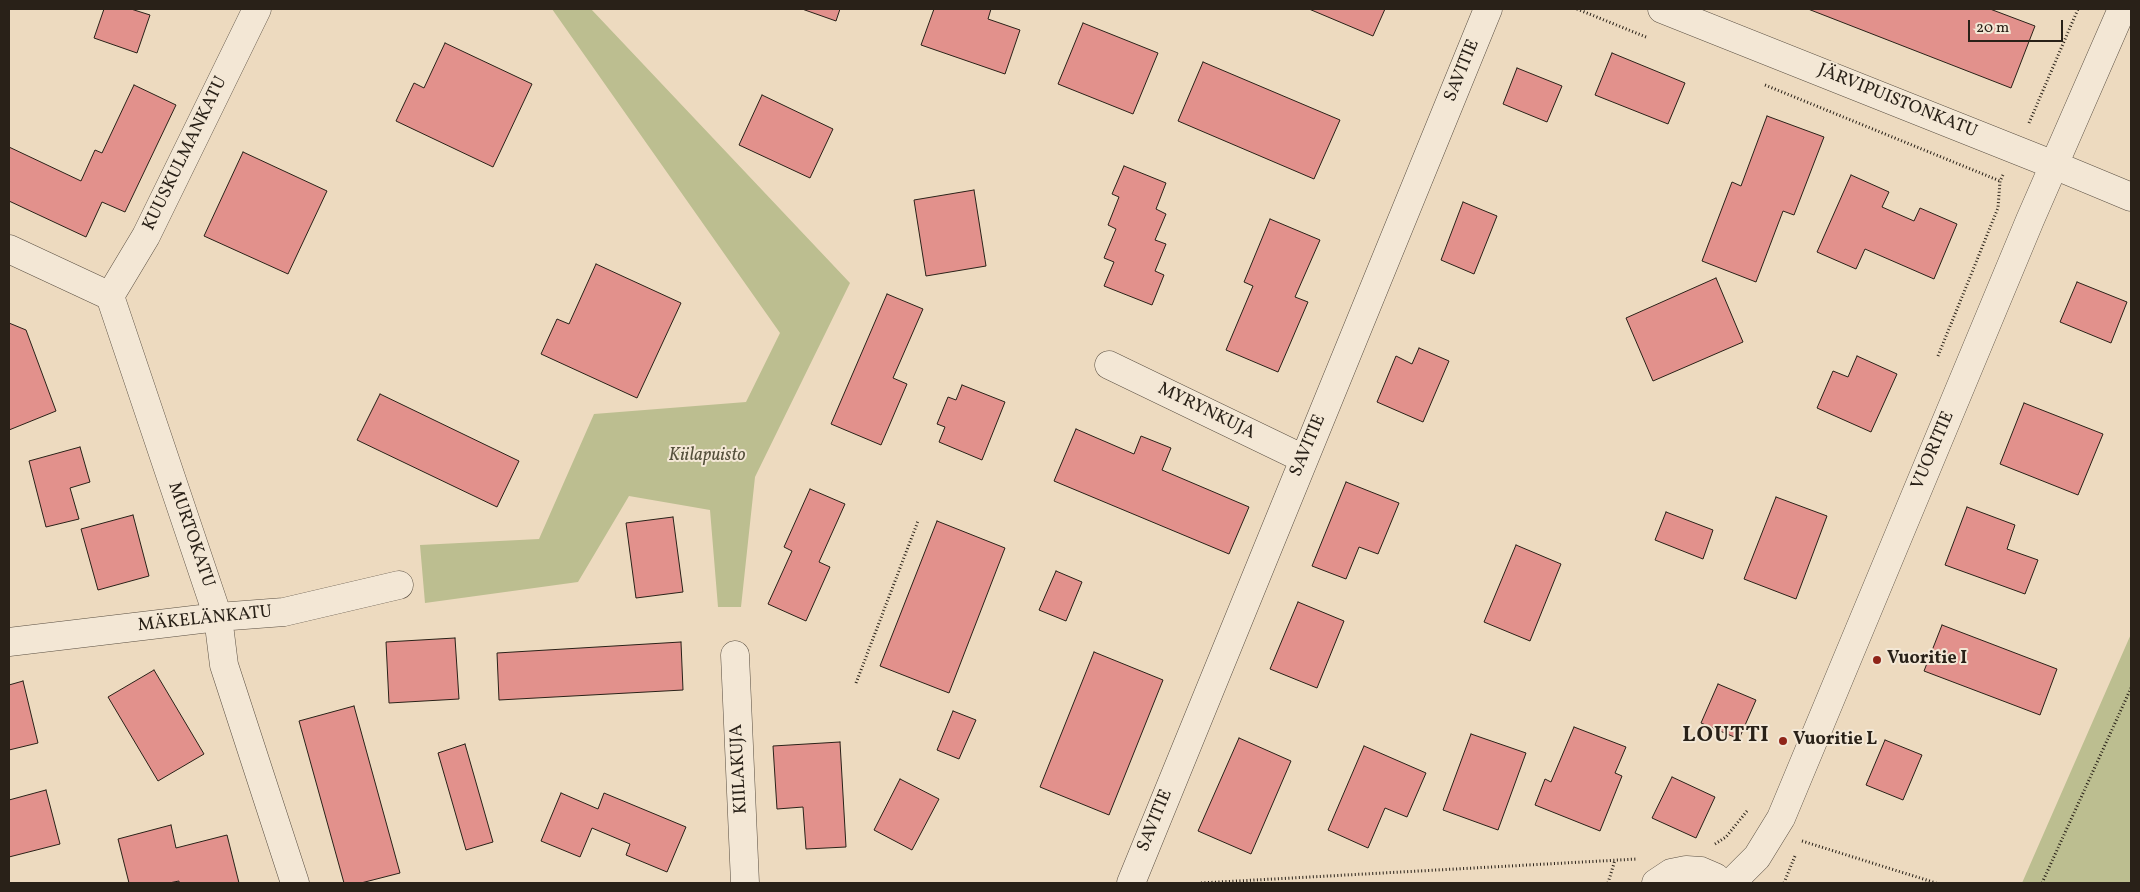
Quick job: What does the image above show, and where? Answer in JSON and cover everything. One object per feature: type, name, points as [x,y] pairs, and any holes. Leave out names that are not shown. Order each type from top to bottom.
[{"type":"street","name":"KUUSKULMANKATU","points":[[110,296],[146,236],[257,9]]},
{"type":"street","name":"SAVITIE","points":[[1131,883],[1488,9]]},
{"type":"street","name":"JÄRVIPUISTONKATU","points":[[1662,9],[2054,164],[2131,197]]},
{"type":"street","name":"VUORITIE","points":[[1731,883],[1756,857],[1781,818],[2054,164],[2122,9]]},
{"type":"street","points":[[9,249],[110,296]]},
{"type":"street","name":"MURTOKATU","points":[[110,296],[218,617],[224,664],[295,883]]},
{"type":"street","name":"MYRYNKUJA","points":[[1109,365],[1304,459]]},
{"type":"street","name":"MÄKELÄNKATU","points":[[9,642],[218,617],[284,612],[398,585]]},
{"type":"street","name":"KIILAKUJA","points":[[735,655],[745,883]]},
{"type":"street","points":[[1656,883],[1671,873],[1686,870],[1701,871],[1715,877],[1722,883]]},
{"type":"path","points":[[1577,9],[1651,39]]},
{"type":"path","points":[[1936,362],[1998,208],[2000,181],[2017,150],[2078,9]]},
{"type":"path","points":[[1761,84],[2000,181]]},
{"type":"path","points":[[856,684],[918,521]]},
{"type":"path","points":[[2042,883],[2131,688]]},
{"type":"path","points":[[1712,846],[1726,837],[1750,808]]},
{"type":"path","points":[[1784,883],[1802,841],[1936,883]]},
{"type":"path","points":[[1200,883],[1643,858]]},
{"type":"path","points":[[1608,883],[1614,860]]},
{"type":"green space","name":"Kiilapuisto","points":[[552,9],[591,9],[850,283],[755,477],[741,607],[718,607],[710,510],[629,496],[578,582],[425,603],[420,545],[539,539],[594,414],[746,402],[780,333]]},
{"type":"green space","points":[[2131,634],[2131,883],[2022,883]]},
{"type":"building","points":[[104,9],[131,9],[150,15],[137,53],[94,38]]},
{"type":"building","points":[[802,9],[840,9],[836,21]]},
{"type":"building","points":[[934,9],[991,9],[988,19],[1020,30],[1005,74],[921,45]]},
{"type":"building","points":[[1309,9],[1385,9],[1373,36]]},
{"type":"building","points":[[1808,9],[1990,9],[2035,26],[2011,88]]},
{"type":"building","points":[[1083,23],[1158,53],[1133,114],[1058,84]]},
{"type":"building","points":[[445,43],[532,84],[493,167],[396,121],[414,83],[424,88]]},
{"type":"building","points":[[1612,53],[1685,83],[1668,124],[1595,95]]},
{"type":"building","points":[[1203,62],[1340,120],[1314,179],[1178,121]]},
{"type":"building","points":[[1517,68],[1562,86],[1547,122],[1503,104]]},
{"type":"building","points":[[134,85],[176,105],[125,212],[102,202],[86,237],[9,201],[9,147],[81,181],[95,150],[102,153]]},
{"type":"building","points":[[762,95],[833,129],[810,178],[739,145]]},
{"type":"building","points":[[1767,116],[1824,137],[1794,215],[1783,211],[1756,282],[1702,261],[1732,182],[1741,186]]},
{"type":"building","points":[[243,152],[327,191],[288,274],[204,236]]},
{"type":"building","points":[[1124,166],[1166,183],[1156,209],[1166,214],[1155,240],[1166,244],[1155,271],[1164,275],[1152,305],[1104,286],[1114,262],[1104,258],[1116,229],[1108,225],[1119,197],[1112,194]]},
{"type":"building","points":[[1851,175],[1889,192],[1882,207],[1914,221],[1920,208],[1957,224],[1934,279],[1865,249],[1856,269],[1817,252]]},
{"type":"building","points":[[974,190],[986,266],[926,276],[914,200]]},
{"type":"building","points":[[1463,202],[1497,216],[1474,274],[1441,260]]},
{"type":"building","points":[[1270,219],[1320,240],[1295,297],[1308,302],[1278,372],[1226,350],[1253,286],[1244,282]]},
{"type":"building","points":[[596,264],[681,303],[637,398],[541,354],[557,319],[569,324]]},
{"type":"building","points":[[1716,278],[1743,342],[1653,381],[1626,318]]},
{"type":"building","points":[[2077,282],[2127,302],[2111,343],[2060,322]]},
{"type":"building","points":[[887,294],[923,309],[893,378],[907,384],[881,445],[831,424]]},
{"type":"building","points":[[9,323],[26,330],[56,411],[9,430]]},
{"type":"building","points":[[1419,348],[1449,361],[1423,422],[1377,402],[1396,356],[1412,364]]},
{"type":"building","points":[[1857,356],[1897,374],[1871,432],[1817,408],[1833,371],[1848,377]]},
{"type":"building","points":[[962,385],[1005,402],[982,460],[939,442],[945,427],[937,424],[948,397],[956,400]]},
{"type":"building","points":[[380,394],[519,461],[497,507],[357,440]]},
{"type":"building","points":[[2024,403],[2103,434],[2078,495],[2000,464]]},
{"type":"building","points":[[1076,429],[1134,454],[1141,436],[1171,448],[1162,470],[1249,507],[1229,554],[1054,481]]},
{"type":"building","points":[[80,447],[90,482],[70,488],[79,519],[46,527],[29,461]]},
{"type":"building","points":[[1346,482],[1399,503],[1378,554],[1359,547],[1346,579],[1312,566]]},
{"type":"building","points":[[810,489],[845,504],[819,562],[830,567],[806,621],[768,604],[792,551],[784,547]]},
{"type":"building","points":[[1776,497],[1827,516],[1796,599],[1744,579]]},
{"type":"building","points":[[1967,507],[2015,525],[2007,549],[2038,560],[2025,594],[1945,565]]},
{"type":"building","points":[[1666,512],[1713,530],[1703,559],[1655,540]]},
{"type":"building","points":[[133,515],[149,576],[98,590],[81,529]]},
{"type":"building","points":[[673,517],[683,592],[636,598],[626,523]]},
{"type":"building","points":[[937,521],[1005,548],[949,693],[880,666]]},
{"type":"building","points":[[1516,545],[1561,564],[1530,641],[1484,622]]},
{"type":"building","points":[[1056,571],[1082,582],[1066,621],[1039,610]]},
{"type":"building","points":[[1298,602],[1344,621],[1317,688],[1270,669]]},
{"type":"building","points":[[1942,625],[2057,669],[2040,715],[1924,671]]},
{"type":"building","points":[[455,638],[459,699],[389,703],[386,642]]},
{"type":"building","points":[[681,642],[683,690],[499,700],[497,653]]},
{"type":"building","points":[[1094,652],[1163,680],[1109,815],[1040,787]]},
{"type":"building","points":[[154,670],[204,754],[158,781],[108,697]]},
{"type":"building","points":[[23,681],[38,743],[9,750],[9,685]]},
{"type":"building","points":[[1718,684],[1756,700],[1739,739],[1701,723]]},
{"type":"building","points":[[354,706],[400,873],[361,883],[344,883],[299,721]]},
{"type":"building","points":[[953,711],[976,720],[959,759],[937,750]]},
{"type":"building","points":[[1574,727],[1626,747],[1615,773],[1622,776],[1600,831],[1535,805],[1545,779],[1551,782]]},
{"type":"building","points":[[1471,734],[1526,753],[1498,830],[1443,810]]},
{"type":"building","points":[[1239,738],[1291,761],[1251,854],[1198,831]]},
{"type":"building","points":[[1885,740],[1922,755],[1903,800],[1866,785]]},
{"type":"building","points":[[840,742],[846,847],[806,849],[803,807],[777,809],[773,746]]},
{"type":"building","points":[[465,744],[493,842],[466,850],[438,753]]},
{"type":"building","points":[[1364,746],[1426,773],[1407,817],[1385,808],[1368,848],[1328,830]]},
{"type":"building","points":[[1672,777],[1715,797],[1696,838],[1652,818]]},
{"type":"building","points":[[900,779],[939,799],[912,850],[874,830]]},
{"type":"building","points":[[46,790],[60,844],[9,857],[9,800]]},
{"type":"building","points":[[561,793],[598,809],[604,793],[686,827],[667,872],[626,855],[630,844],[592,828],[580,857],[541,841]]},
{"type":"building","points":[[171,825],[176,848],[227,835],[239,883],[179,883],[179,881],[169,883],[129,883],[118,839]]},
{"type":"place","name":"Vuoritie I","points":[[1877,660]]},
{"type":"place","name":"Vuoritie L","points":[[1783,741]]},
{"type":"district","name":"LOUTTI","points":[[1726,737]]}]
